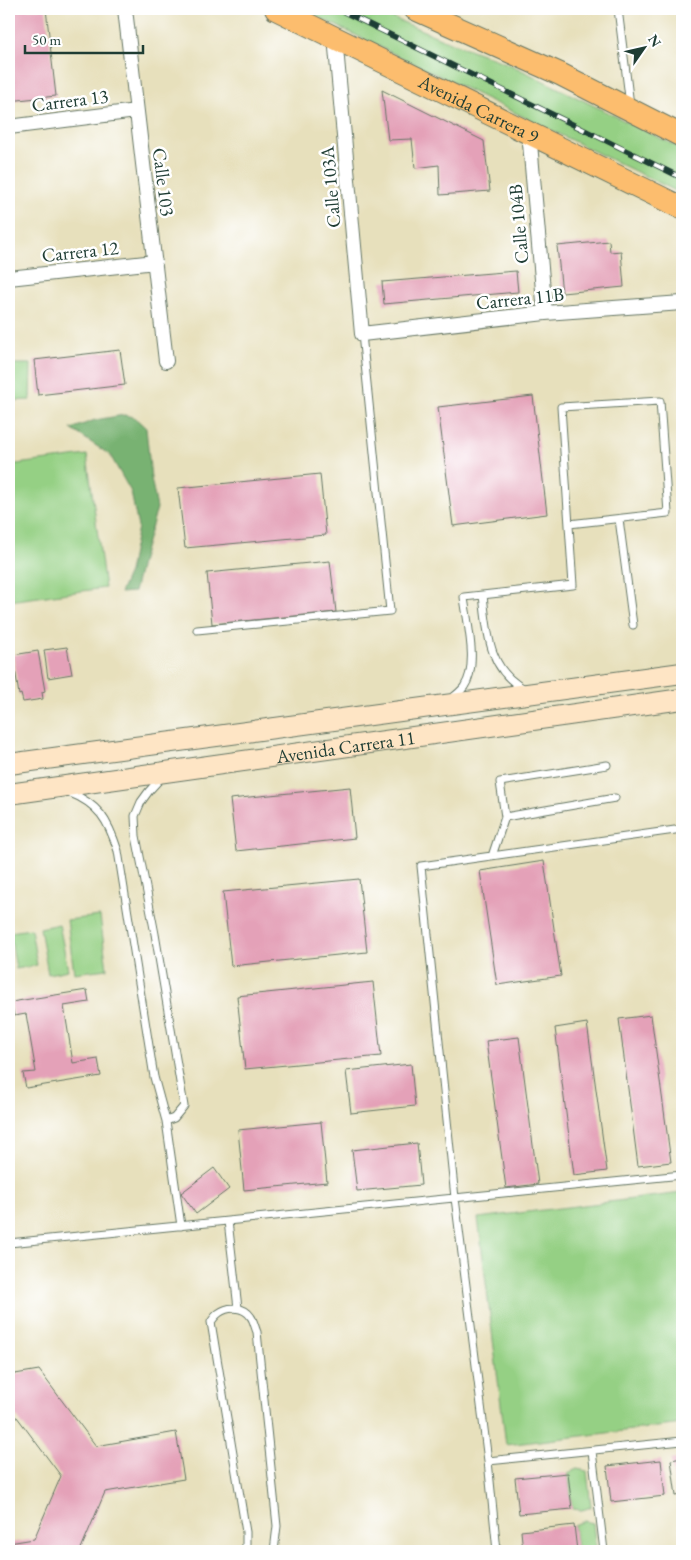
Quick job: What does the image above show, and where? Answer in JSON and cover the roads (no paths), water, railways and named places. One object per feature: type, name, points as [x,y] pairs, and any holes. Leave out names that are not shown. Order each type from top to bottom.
[{"type":"main road","name":"Avenida Carrera 9","points":[[276,9],[682,208]]},
{"type":"main road","points":[[415,9],[560,74],[682,136]]},
{"type":"main road","name":"Avenida Carrera 11","points":[[9,764],[682,674]]},
{"type":"main road","name":"Avenida Carrera 11","points":[[9,794],[682,699]]},
{"type":"street","name":"Calle 103","points":[[125,9],[166,361]]},
{"type":"street","name":"Calle 103A","points":[[335,38],[362,334]]},
{"type":"street","name":"Carrera 13","points":[[9,127],[136,111]]},
{"type":"street","name":"Calle 104B","points":[[529,132],[545,313]]},
{"type":"street","name":"Carrera 12","points":[[9,278],[155,262]]},
{"type":"street","name":"Carrera 11B","points":[[362,334],[545,313],[682,303]]},
{"type":"lane","points":[[618,9],[630,110]]},
{"type":"lane","points":[[197,630],[390,611],[362,334]]},
{"type":"lane","points":[[439,707],[464,687],[470,674],[472,658],[464,597],[573,585],[569,524],[562,407],[660,401],[668,513],[569,524]]},
{"type":"lane","points":[[619,518],[633,625]]},
{"type":"lane","points":[[483,595],[488,640],[493,656],[510,680],[532,693]]},
{"type":"lane","points":[[492,856],[505,816],[500,782],[607,766]]},
{"type":"lane","points":[[166,1121],[174,1118],[184,1106],[160,961],[136,836],[135,816],[140,802],[148,791],[157,781],[173,770]]},
{"type":"lane","points":[[55,787],[77,796],[97,810],[106,820],[118,851],[154,1077],[166,1121],[181,1226]]},
{"type":"lane","points":[[505,816],[614,798]]},
{"type":"lane","points":[[497,1551],[488,1461],[455,1198],[421,866],[682,829]]},
{"type":"lane","points":[[9,1243],[682,1175]]},
{"type":"lane","points":[[228,1221],[238,1308]]},
{"type":"lane","points":[[246,1551],[246,1532],[211,1322],[217,1313],[228,1308],[244,1310],[251,1316],[257,1332],[277,1526],[274,1551]]},
{"type":"lane","points":[[488,1461],[682,1442]]},
{"type":"lane","points":[[592,1452],[604,1551]]},
{"type":"railway","points":[[338,9],[682,178]]}]
